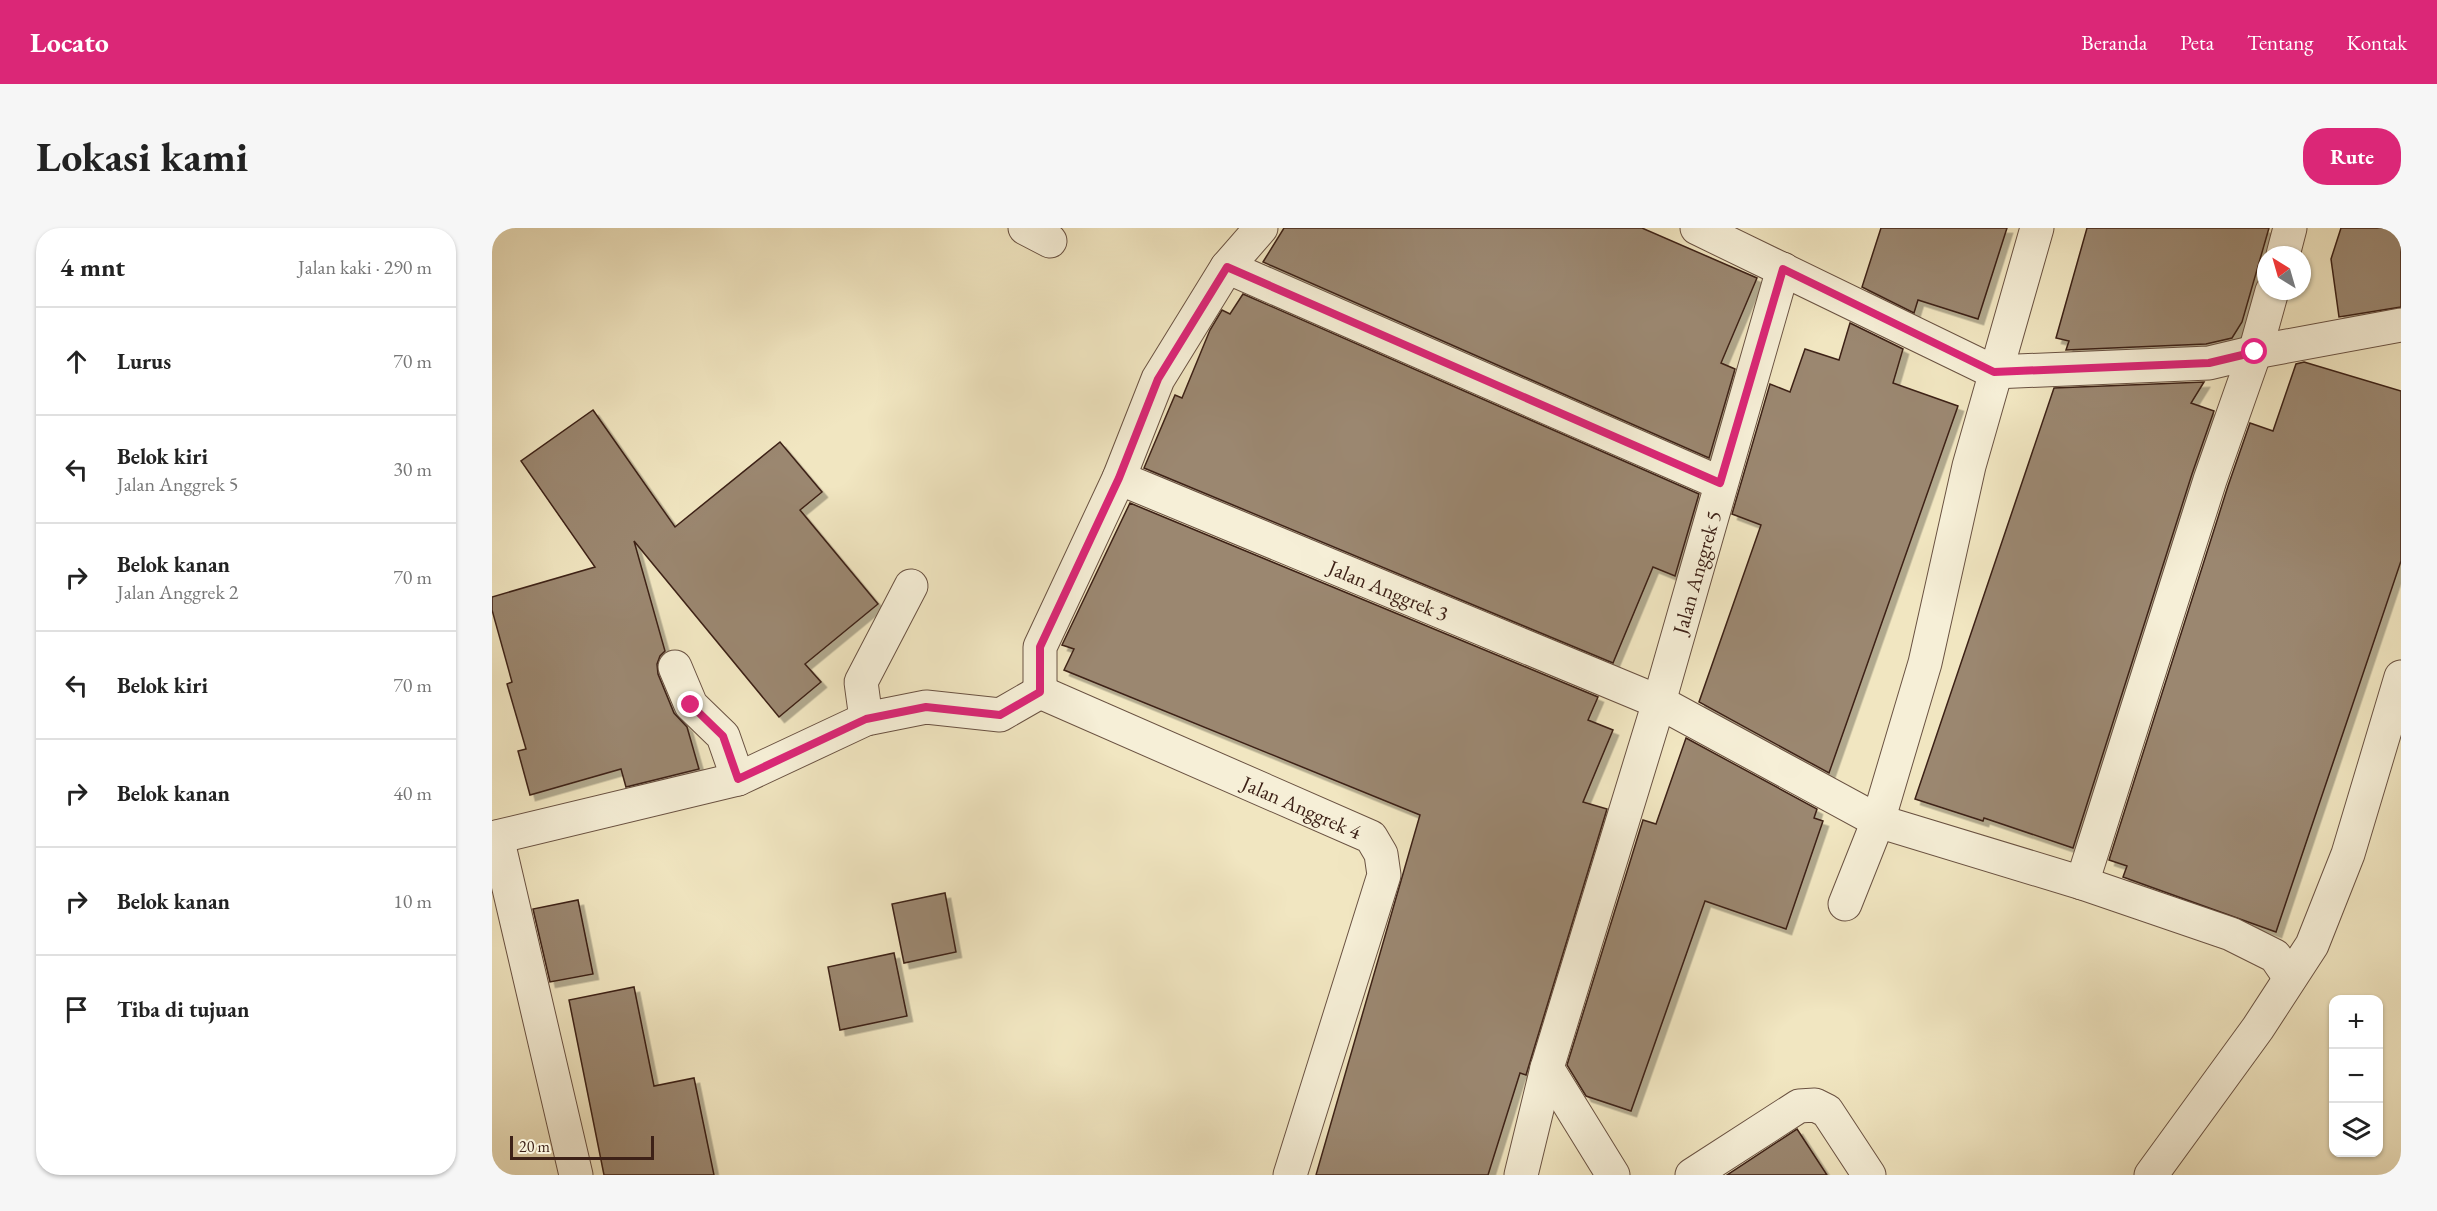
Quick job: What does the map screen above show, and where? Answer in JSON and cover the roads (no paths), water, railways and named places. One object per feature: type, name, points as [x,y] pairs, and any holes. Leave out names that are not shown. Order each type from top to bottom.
[{"type":"street","points":[[576,1175],[494,838],[738,779],[866,719],[926,707],[1000,715],[1040,692],[1040,647],[1119,478],[1158,379],[1227,267],[1261,228]]},
{"type":"street","points":[[1697,228],[1994,372],[2209,363],[2255,352],[2401,325]]},
{"type":"street","points":[[1845,904],[1878,820],[1926,663],[1969,466],[2037,228]]},
{"type":"street","points":[[2285,246],[2290,228]]},
{"type":"street","points":[[1227,267],[1720,483]]},
{"type":"street","name":"Jalan Anggrek 5","points":[[1521,1175],[1547,1068],[1659,702],[1783,269]]},
{"type":"street","points":[[2082,883],[2210,480],[2255,352],[2269,300]]},
{"type":"street","name":"Jalan Anggrek 3","points":[[1119,478],[1659,702],[1878,820],[2082,883],[2231,934],[2275,956],[2290,978]]},
{"type":"street","points":[[866,719],[861,682],[911,586]]},
{"type":"street","points":[[675,667],[691,705],[723,736],[738,779]]},
{"type":"street","points":[[2151,1175],[2258,1028],[2312,945],[2348,854],[2400,689]]},
{"type":"street","name":"Jalan Anggrek 4","points":[[1040,692],[1371,837],[1381,854],[1384,875],[1290,1175]]},
{"type":"street","points":[[1547,1068],[1613,1175]]},
{"type":"street","points":[[1692,1175],[1799,1106],[1815,1105],[1827,1111],[1869,1175]]}]
